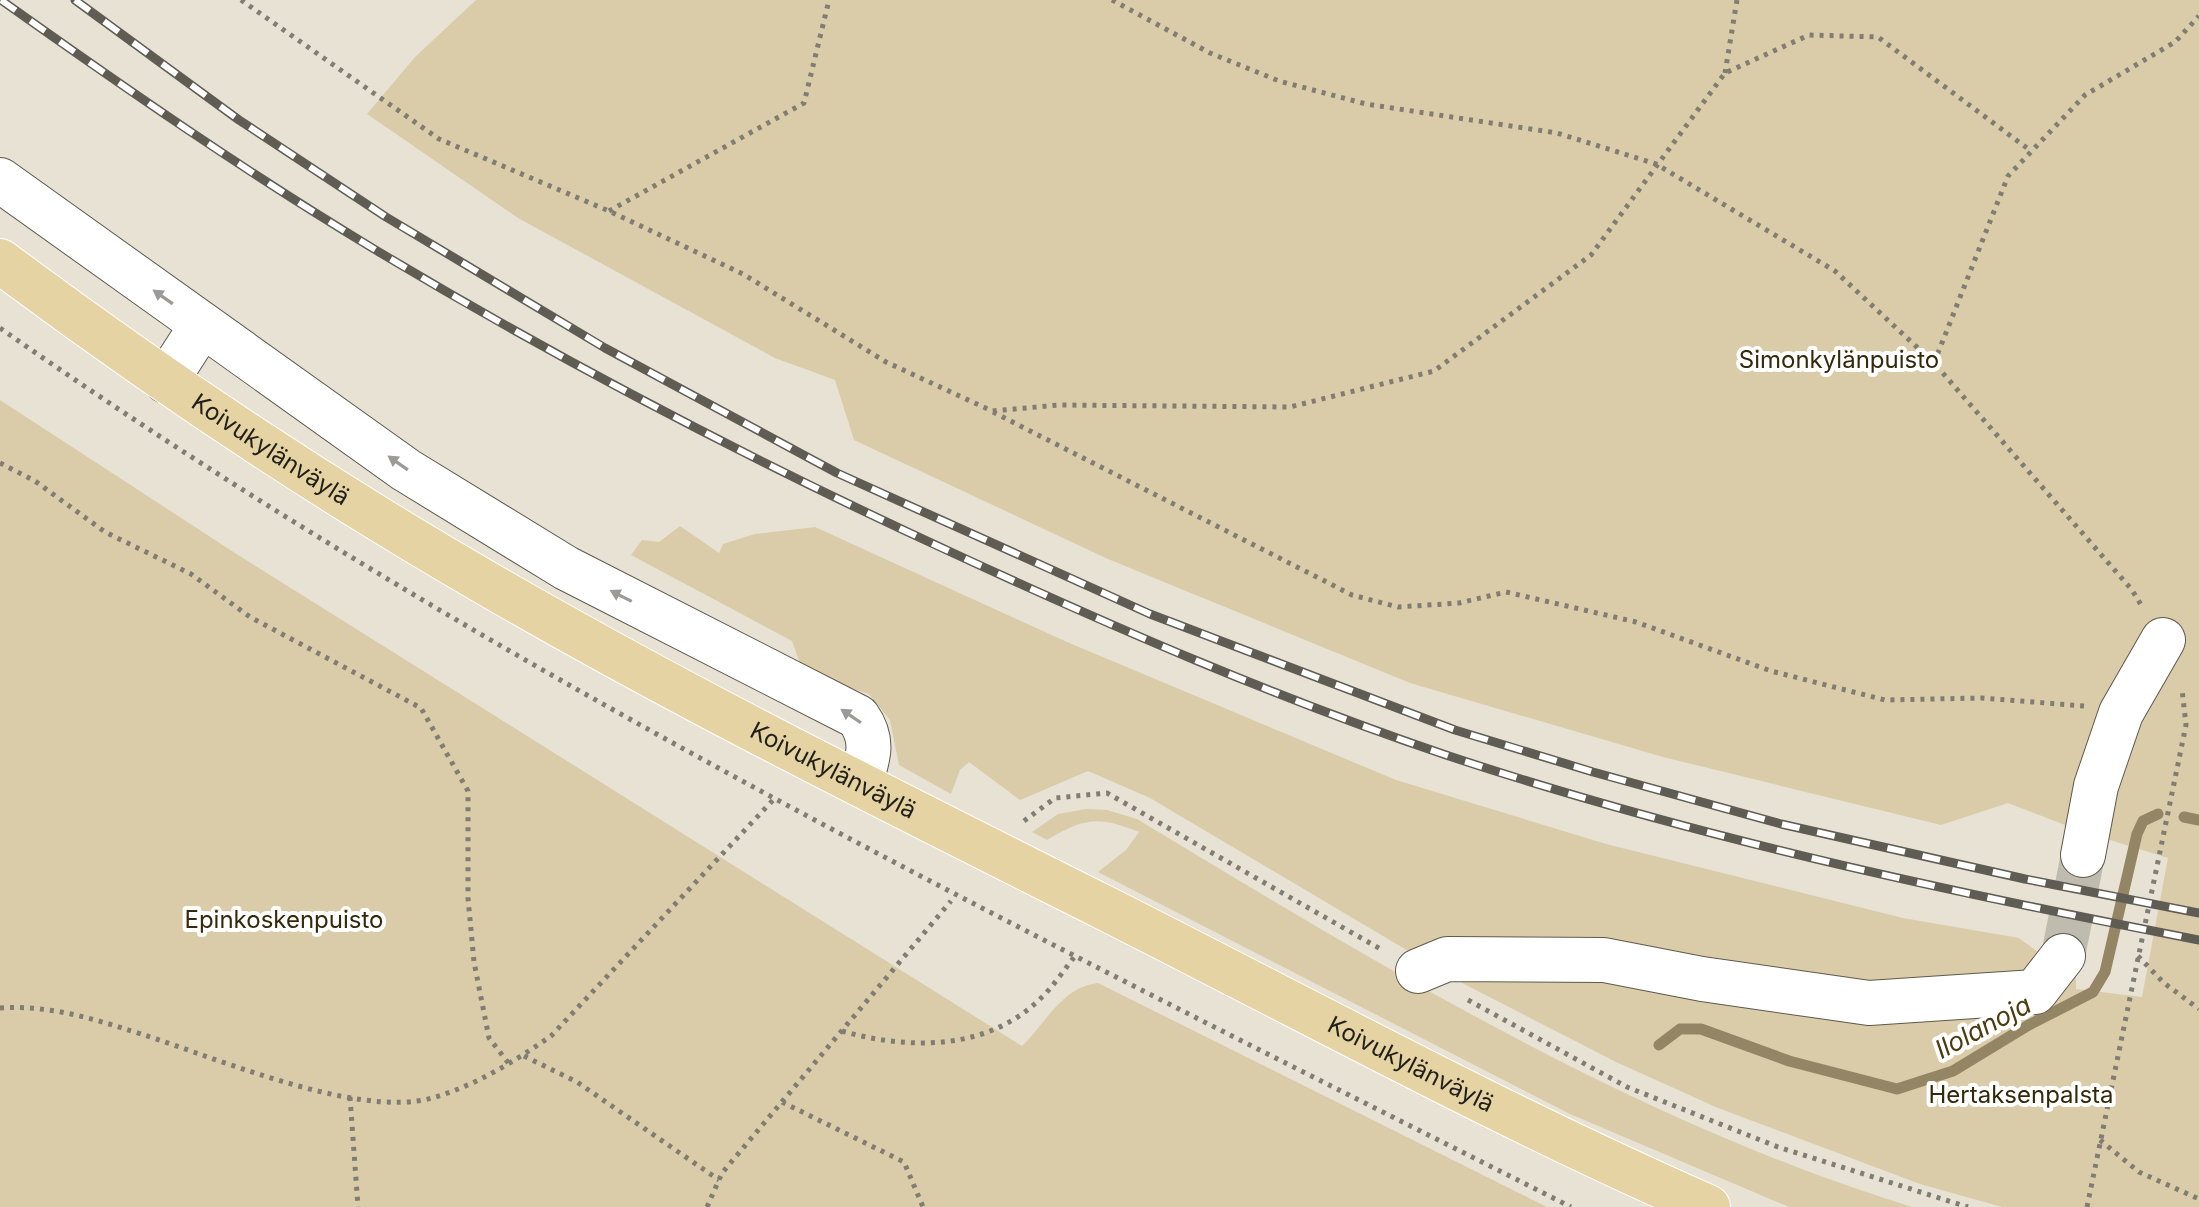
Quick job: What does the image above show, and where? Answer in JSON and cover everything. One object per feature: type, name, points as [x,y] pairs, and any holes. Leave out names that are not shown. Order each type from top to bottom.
[{"type":"main road","name":"Koivukylänväylä","points":[[0,261],[166,381],[408,536],[693,697],[1501,1111],[1708,1207]]},
{"type":"lane","points":[[0,180],[406,470],[566,568],[858,717],[869,732],[870,752],[860,784]]},
{"type":"lane","points":[[166,381],[202,325]]},
{"type":"lane","points":[[2083,855],[2096,786],[2121,713],[2163,640]]},
{"type":"lane","points":[[1418,971],[1447,959],[1604,960],[1702,979],[1869,1003],[2035,992],[2063,956]]},
{"type":"path","points":[[241,0],[439,139],[609,211],[743,274],[886,362],[992,411],[1352,595],[1398,607],[1459,603],[1506,592],[1636,622],[1771,671],[1885,700],[1982,698],[2062,702],[2121,713]]},
{"type":"path","points":[[609,211],[804,103],[829,0]]},
{"type":"path","points":[[1112,0],[1210,53],[1279,81],[1366,104],[1557,133],[1656,164],[1835,271],[1934,363],[2132,590],[2163,640],[2182,685],[2186,725],[2087,1207]]},
{"type":"path","points":[[992,411],[1059,405],[1290,407],[1434,371],[1591,255],[1725,73],[1737,0]]},
{"type":"path","points":[[1934,363],[2008,176],[2085,95],[2175,42],[2199,16]]},
{"type":"path","points":[[1725,73],[1809,35],[1878,37],[2031,151]]},
{"type":"path","points":[[0,463],[35,481],[105,532],[191,574],[250,617],[421,708],[468,791],[468,898],[474,962],[489,1038],[510,1065]]},
{"type":"path","points":[[1016,827],[1055,798],[1107,793],[1627,1087],[1778,1147],[1968,1207]]},
{"type":"path","points":[[0,1008],[73,1013],[288,1083],[350,1097],[431,1098],[510,1065],[551,1036],[774,799]]},
{"type":"path","points":[[707,1207],[719,1180],[951,901]]},
{"type":"path","points":[[2137,955],[2164,983],[2199,1009]]},
{"type":"path","points":[[842,1031],[880,1042],[919,1045],[951,1042],[985,1032],[1016,1017],[1040,999],[1075,956]]},
{"type":"path","points":[[523,1056],[577,1082],[719,1180]]},
{"type":"path","points":[[350,1097],[358,1207]]},
{"type":"path","points":[[782,1102],[904,1162],[923,1207]]},
{"type":"path","points":[[2100,1140],[2139,1172],[2199,1199]]},
{"type":"green space","name":"Simonkylänpuisto","points":[[476,0],[2199,0],[2199,1207],[2002,1207],[1920,1184],[1718,1108],[1616,1062],[1464,984],[1150,798],[1088,771],[1020,800],[969,762],[960,770],[951,794],[899,765],[890,720],[869,694],[803,672],[792,641],[631,555],[642,540],[659,542],[680,526],[719,553],[723,544],[755,534],[815,527],[1067,642],[1396,780],[1606,844],[1903,918],[2019,938],[2045,957],[2076,972],[2076,989],[2142,997],[2168,858],[2078,830],[2008,803],[1941,825],[1663,757],[1410,683],[1108,559],[854,440],[835,380],[775,358],[518,218],[367,114],[415,57]]},
{"type":"green space","name":"Epinkoskenpuisto","points":[[0,400],[235,553],[1022,1046],[1064,999],[1074,991],[1098,983],[1547,1207],[0,1207]]},
{"type":"green space","points":[[1086,809],[1107,810],[1137,819],[1417,985],[1610,1086],[1708,1131],[1809,1172],[1912,1207],[1789,1207],[1570,1114],[1098,872],[1126,850],[1139,832],[1113,823],[1092,821],[1047,840],[1032,832],[1058,814]]},
{"type":"waterway","name":"Ilolanoja","points":[[1659,1045],[1680,1029],[1701,1029],[1789,1061],[1897,1089],[1953,1071],[2027,1026],[2093,992],[2105,972],[2137,834],[2143,821],[2158,814]]},
{"type":"waterway","name":"Ilolanoja","points":[[2184,817],[2199,820]]},
{"type":"tunnel","points":[[2063,956],[2083,855]]},
{"type":"railway","points":[[1,0],[279,190],[516,331],[659,409],[805,483],[1136,635],[1258,686],[1383,733],[1632,812],[1914,882],[2199,940]]},
{"type":"railway","points":[[75,0],[239,120],[386,217],[605,348],[837,473],[1150,614],[1455,730],[1593,772],[1781,824],[2025,879],[2199,913]]},
{"type":"park label","name":"Hertaksenpalsta","points":[[2021,1095]]}]
